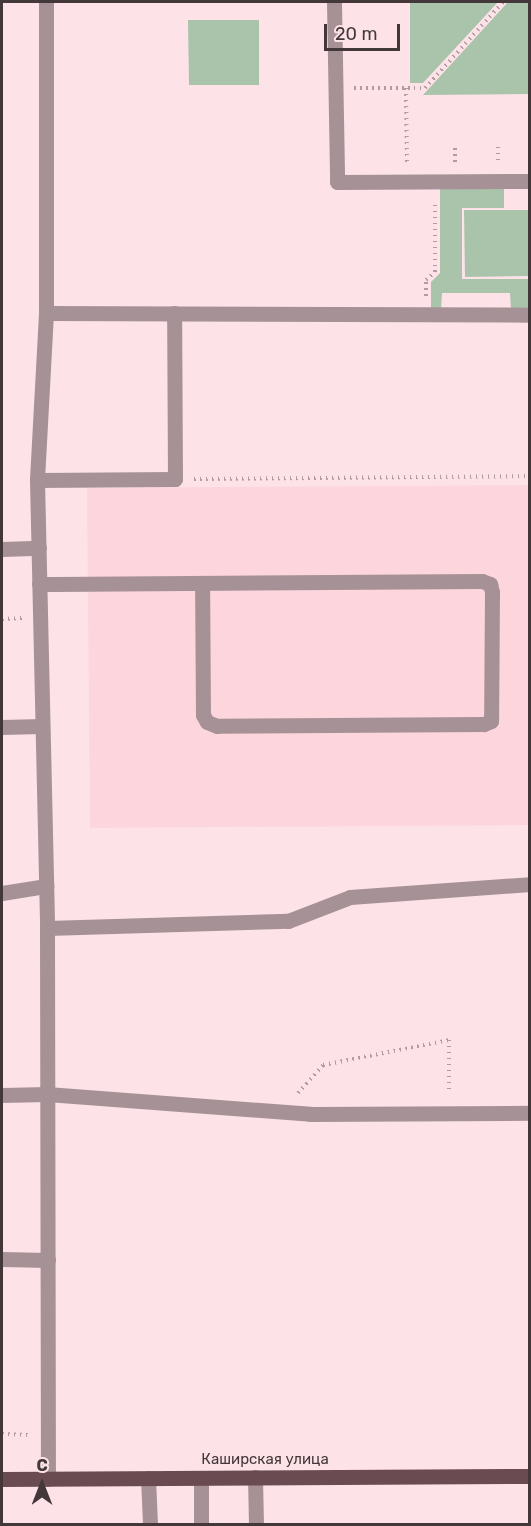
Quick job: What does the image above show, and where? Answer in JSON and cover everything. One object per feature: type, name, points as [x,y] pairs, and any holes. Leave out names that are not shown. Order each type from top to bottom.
[{"type":"main road","name":"Каширская улица","points":[[2,1479],[530,1476]]},
{"type":"lane","points":[[46,2],[46,313],[37,480],[47,928],[48,1479]]},
{"type":"lane","points":[[334,2],[337,182],[530,181]]},
{"type":"lane","points":[[46,313],[530,315]]},
{"type":"lane","points":[[37,480],[175,479],[174,313]]},
{"type":"lane","points":[[2,549],[39,548]]},
{"type":"lane","points":[[39,584],[202,583],[490,584],[491,721],[484,724],[217,726],[207,722],[203,715],[202,583]]},
{"type":"lane","points":[[2,727],[42,726]]},
{"type":"lane","points":[[47,928],[288,921],[350,897],[530,884]]},
{"type":"lane","points":[[2,893],[46,886]]},
{"type":"lane","points":[[2,1095],[47,1094],[281,1111],[530,1113]]},
{"type":"lane","points":[[2,1259],[48,1260]]},
{"type":"lane","points":[[148,1478],[150,1524]]},
{"type":"lane","points":[[201,1478],[201,1524]]},
{"type":"lane","points":[[255,1478],[255,1524]]},
{"type":"path","points":[[335,88],[425,88],[503,2]]},
{"type":"path","points":[[406,88],[407,181]]},
{"type":"path","points":[[426,315],[426,280],[435,272],[435,181]]},
{"type":"path","points":[[175,479],[530,476]]},
{"type":"path","points":[[2,619],[24,618]]},
{"type":"path","points":[[281,1111],[323,1065],[449,1040],[450,1114]]},
{"type":"path","points":[[2,1434],[48,1435]]},
{"type":"shaded area","points":[[529,485],[529,825],[90,828],[87,488]]},
{"type":"green space","points":[[410,2],[498,2],[423,83],[410,83]]},
{"type":"green space","points":[[508,2],[529,2],[529,94],[423,95]]},
{"type":"green space","points":[[188,20],[259,20],[259,85],[189,85]]},
{"type":"green space","points":[[440,189],[504,189],[504,208],[462,208],[462,279],[529,279],[529,310],[511,310],[510,293],[442,293],[441,310],[431,310],[431,282],[440,273]]},
{"type":"green space","points":[[464,210],[529,210],[529,276],[465,277]]}]
